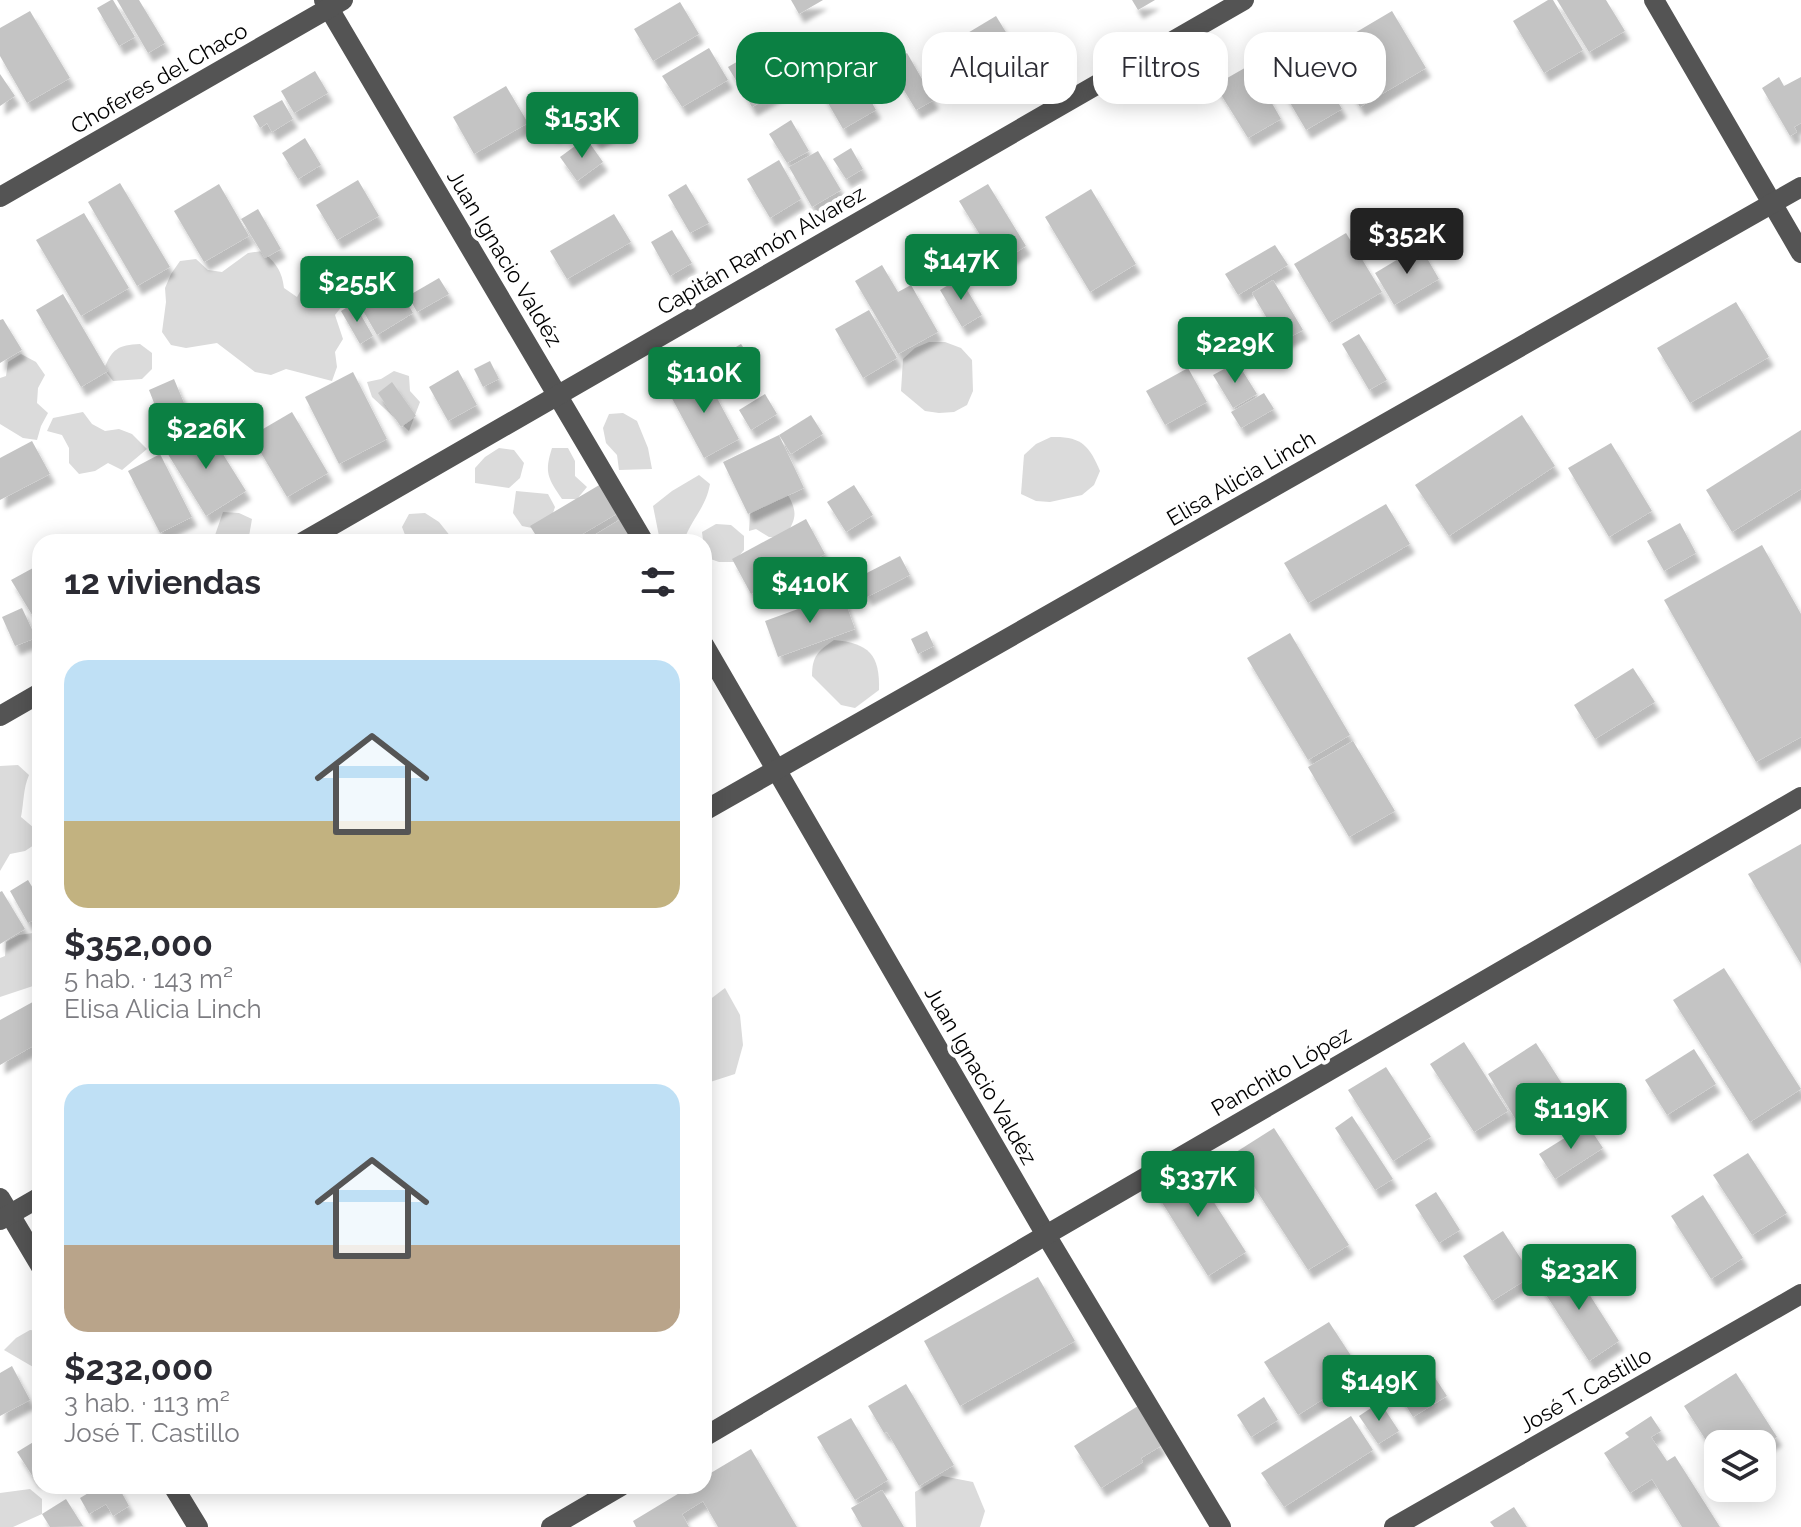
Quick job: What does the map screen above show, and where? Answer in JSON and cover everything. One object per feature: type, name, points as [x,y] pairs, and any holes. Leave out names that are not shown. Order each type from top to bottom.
[{"type":"street","name":"Capitán Ramón Alvarez","points":[[317,534],[1244,0]]},
{"type":"street","points":[[1654,0],[1801,253]]},
{"type":"street","name":"Juan Ignacio Valdéz","points":[[332,3],[639,534]]},
{"type":"street","name":"Choferes del Chaco","points":[[0,197],[332,3]]},
{"type":"street","name":"Elisa Alicia Linch","points":[[712,806],[1801,187]]},
{"type":"street","name":"Juan Ignacio Valdéz","points":[[712,659],[1046,1235],[1221,1527]]},
{"type":"street","points":[[0,716],[32,698]]},
{"type":"street","name":"Panchito López","points":[[712,1432],[1801,797]]},
{"type":"street","points":[[32,1200],[3,1211],[32,1253]]},
{"type":"street","name":"José T. Castillo","points":[[1394,1527],[1801,1294]]},
{"type":"street","points":[[178,1494],[198,1527]]},
{"type":"street","points":[[551,1527],[607,1494]]},
{"type":"shaded area","points":[[262,251],[278,268],[284,288],[297,297],[305,283],[308,268],[325,264],[360,267],[363,280],[335,315],[343,339],[335,352],[337,367],[332,381],[286,369],[271,375],[255,372],[217,343],[186,348],[171,345],[162,332],[165,288],[180,261],[196,259],[208,270],[222,272],[248,253]]},
{"type":"shaded area","points":[[929,342],[945,342],[961,348],[972,360],[973,391],[967,405],[954,412],[925,411],[901,391],[903,359],[915,348]]},
{"type":"shaded area","points":[[140,344],[152,353],[152,369],[142,379],[113,381],[104,369],[110,357],[121,347]]},
{"type":"shaded area","points":[[21,354],[36,362],[45,375],[38,388],[37,403],[48,413],[37,440],[23,438],[0,424],[0,378],[6,376],[8,362]]},
{"type":"shaded area","points":[[394,371],[409,376],[410,391],[420,402],[409,431],[372,397],[367,382],[381,379]]},
{"type":"shaded area","points":[[83,412],[92,424],[105,431],[119,429],[132,434],[147,449],[122,470],[108,463],[95,471],[79,474],[69,463],[69,448],[62,435],[47,431],[53,418]]},
{"type":"shaded area","points":[[623,413],[637,421],[648,448],[652,469],[619,470],[617,455],[606,443],[603,428],[609,414]]},
{"type":"shaded area","points":[[1051,437],[1077,440],[1088,449],[1096,462],[1100,471],[1094,485],[1082,495],[1050,502],[1036,501],[1021,494],[1024,455],[1036,444]]},
{"type":"shaded area","points":[[499,448],[514,450],[524,463],[520,478],[509,488],[475,483],[475,468]]},
{"type":"shaded area","points":[[552,448],[568,448],[575,461],[575,476],[587,487],[577,499],[562,499],[551,480],[548,464]]},
{"type":"shaded area","points":[[699,475],[710,484],[687,534],[659,534],[653,506]]},
{"type":"shaded area","points":[[516,491],[548,494],[555,507],[550,522],[537,529],[522,526],[513,513]]},
{"type":"shaded area","points":[[788,495],[794,516],[785,537],[769,537],[756,529],[749,531],[750,514],[759,502]]},
{"type":"shaded area","points":[[223,512],[239,513],[252,519],[249,534],[215,534]]},
{"type":"shaded area","points":[[425,513],[439,522],[449,534],[405,534],[402,527],[409,514]]},
{"type":"shaded area","points":[[716,524],[731,525],[744,536],[744,550],[734,562],[712,560],[712,534],[702,532]]},
{"type":"shaded area","points":[[834,640],[864,648],[877,668],[879,690],[855,708],[841,705],[812,676],[817,655]]},
{"type":"shaded area","points":[[18,765],[29,775],[21,817],[32,826],[32,846],[10,854],[0,871],[0,766]]},
{"type":"shaded area","points":[[32,933],[32,986],[0,997],[0,958],[5,956],[6,942],[19,935]]},
{"type":"shaded area","points":[[725,988],[740,1015],[743,1045],[735,1074],[712,1081],[712,998]]},
{"type":"shaded area","points":[[32,1330],[32,1366],[4,1350],[16,1338]]},
{"type":"shaded area","points":[[942,1476],[973,1482],[985,1511],[980,1527],[916,1527],[915,1492]]},
{"type":"shaded area","points":[[30,1489],[32,1494],[42,1499],[42,1514],[13,1527],[0,1527],[0,1493]]},
{"type":"building","points":[[111,0],[135,37],[119,46],[97,8]]},
{"type":"building","points":[[117,0],[139,0],[165,43],[148,53]]},
{"type":"building","points":[[791,0],[823,0],[799,14]]},
{"type":"building","points":[[1132,0],[1155,0],[1138,10]]},
{"type":"building","points":[[1553,0],[1583,50],[1544,73],[1513,21]]},
{"type":"building","points":[[1557,0],[1606,0],[1625,31],[1589,52]]},
{"type":"building","points":[[680,2],[699,34],[653,61],[634,29]]},
{"type":"building","points":[[30,11],[70,78],[27,103],[0,56],[0,28]]},
{"type":"building","points":[[1392,11],[1426,68],[1386,92],[1386,32],[1356,32]]},
{"type":"building","points":[[996,16],[1006,32],[969,32]]},
{"type":"building","points":[[709,48],[728,80],[682,107],[662,76]]},
{"type":"building","points":[[906,54],[922,79],[922,104],[927,104],[916,110],[906,94]]},
{"type":"building","points":[[736,62],[736,80],[728,67]]},
{"type":"building","points":[[1244,68],[1244,104],[1272,104],[1281,119],[1248,138],[1227,104],[1228,78]]},
{"type":"building","points":[[315,71],[328,93],[294,113],[281,91]]},
{"type":"building","points":[[0,74],[15,96],[0,106]]},
{"type":"building","points":[[1779,77],[1784,86],[1801,77],[1801,123],[1794,127],[1797,132],[1790,136],[1762,88]]},
{"type":"building","points":[[506,86],[528,123],[474,154],[453,117]]},
{"type":"building","points":[[282,100],[293,119],[272,132],[267,123],[260,128],[253,116]]},
{"type":"building","points":[[829,104],[873,104],[876,110],[843,129]]},
{"type":"building","points":[[1291,104],[1339,104],[1342,109],[1306,130]]},
{"type":"building","points":[[562,107],[571,123],[553,134],[544,118]]},
{"type":"building","points":[[606,114],[614,130],[595,141],[586,126]]},
{"type":"building","points":[[791,120],[809,151],[787,163],[769,134]]},
{"type":"building","points":[[305,138],[321,165],[298,179],[282,153]]},
{"type":"building","points":[[586,138],[603,162],[577,181],[560,157]]},
{"type":"building","points":[[851,148],[863,169],[846,179],[833,159]]},
{"type":"building","points":[[818,151],[841,190],[812,207],[789,167]]},
{"type":"building","points":[[779,160],[801,199],[770,218],[747,179]]},
{"type":"building","points":[[358,180],[379,216],[337,240],[316,205]]},
{"type":"building","points":[[120,183],[170,267],[137,286],[88,202]]},
{"type":"building","points":[[219,184],[249,236],[204,262],[174,211]]},
{"type":"building","points":[[686,184],[709,223],[690,233],[668,195]]},
{"type":"building","points":[[988,184],[1026,246],[998,264],[959,201]]},
{"type":"building","points":[[1091,189],[1136,264],[1090,292],[1045,217]]},
{"type":"building","points":[[258,209],[281,249],[265,258],[241,219]]},
{"type":"building","points":[[84,213],[129,288],[81,316],[36,240]]},
{"type":"building","points":[[614,214],[631,242],[567,279],[550,251]]},
{"type":"building","points":[[672,230],[692,263],[670,276],[651,242]]},
{"type":"building","points":[[1346,233],[1382,292],[1329,323],[1294,264]]},
{"type":"building","points":[[1275,245],[1288,265],[1238,295],[1225,274]]},
{"type":"building","points":[[1420,246],[1439,279],[1394,305],[1375,273]]},
{"type":"building","points":[[882,265],[898,292],[911,285],[938,332],[898,354],[855,281]]},
{"type":"building","points":[[439,278],[449,294],[417,312],[408,296]]},
{"type":"building","points":[[960,278],[982,315],[962,327],[940,290]]},
{"type":"building","points":[[394,280],[413,313],[377,335],[358,302]]},
{"type":"building","points":[[1273,280],[1303,330],[1281,342],[1252,293]]},
{"type":"building","points":[[63,294],[108,371],[81,387],[36,310]]},
{"type":"building","points":[[1736,302],[1769,357],[1690,403],[1657,348]]},
{"type":"building","points":[[354,303],[373,336],[360,344],[341,311]]},
{"type":"building","points":[[869,310],[897,358],[863,378],[835,329]]},
{"type":"building","points":[[3,319],[22,350],[0,363],[0,320]]},
{"type":"building","points":[[1359,334],[1387,380],[1369,390],[1342,344]]},
{"type":"building","points":[[741,344],[751,359],[719,379],[709,363]]},
{"type":"building","points":[[490,361],[499,379],[483,387],[474,369]]},
{"type":"building","points":[[1237,362],[1257,394],[1233,408],[1213,375]]},
{"type":"building","points":[[1188,368],[1207,402],[1165,425],[1146,391]]},
{"type":"building","points":[[458,370],[477,405],[448,421],[429,387]]},
{"type":"building","points":[[353,372],[387,439],[339,464],[305,397]]},
{"type":"building","points":[[703,372],[739,439],[704,458],[668,391]]},
{"type":"building","points":[[174,379],[189,415],[163,426],[149,390]]},
{"type":"building","points":[[392,382],[416,416],[401,427],[378,393]]},
{"type":"building","points":[[1264,393],[1274,409],[1241,428],[1231,412]]},
{"type":"building","points":[[765,394],[777,414],[751,430],[739,410]]},
{"type":"building","points":[[292,412],[328,473],[287,497],[251,436]]},
{"type":"building","points":[[811,415],[823,434],[791,454],[779,435]]},
{"type":"building","points":[[1522,415],[1555,466],[1449,536],[1415,485]]},
{"type":"building","points":[[206,427],[246,491],[206,516],[166,451]]},
{"type":"building","points":[[1801,430],[1801,489],[1732,532],[1706,490]]},
{"type":"building","points":[[779,435],[804,488],[748,514],[723,462]]},
{"type":"building","points":[[32,441],[50,474],[0,500],[0,458]]},
{"type":"building","points":[[1611,443],[1652,511],[1609,537],[1568,468]]},
{"type":"building","points":[[160,454],[192,517],[160,533],[128,471]]},
{"type":"building","points":[[601,484],[618,513],[583,534],[535,534],[530,526]]},
{"type":"building","points":[[854,485],[873,515],[846,532],[827,502]]},
{"type":"building","points":[[1386,504],[1410,544],[1308,603],[1284,563]]},
{"type":"building","points":[[621,519],[630,534],[596,534]]},
{"type":"building","points":[[806,519],[825,554],[751,594],[732,559]]},
{"type":"building","points":[[1680,523],[1696,553],[1664,571],[1647,541]]},
{"type":"building","points":[[1762,545],[1801,614],[1801,737],[1756,762],[1664,600]]},
{"type":"building","points":[[900,556],[910,575],[867,597],[857,578]]},
{"type":"building","points":[[32,569],[32,615],[11,580]]},
{"type":"building","points":[[842,593],[855,629],[778,657],[765,621]]},
{"type":"building","points":[[22,608],[32,629],[32,640],[15,646],[2,617]]},
{"type":"building","points":[[927,631],[934,646],[918,654],[911,639]]},
{"type":"building","points":[[1290,633],[1350,735],[1308,760],[1247,658]]},
{"type":"building","points":[[1633,668],[1655,702],[1595,739],[1574,705]]},
{"type":"building","points":[[1353,741],[1395,811],[1349,837],[1308,767]]},
{"type":"building","points":[[1801,844],[1801,964],[1748,874]]},
{"type":"building","points":[[28,880],[32,887],[32,921],[28,923],[10,891]]},
{"type":"building","points":[[0,892],[25,929],[0,944]]},
{"type":"building","points":[[1724,968],[1801,1089],[1750,1122],[1673,1000]]},
{"type":"building","points":[[32,1002],[32,1047],[0,1065],[0,1020]]},
{"type":"building","points":[[1464,1042],[1508,1111],[1474,1132],[1430,1064]]},
{"type":"building","points":[[1536,1043],[1568,1093],[1519,1125],[1488,1074]]},
{"type":"building","points":[[1694,1049],[1716,1084],[1667,1115],[1645,1080]]},
{"type":"building","points":[[1386,1067],[1431,1137],[1393,1161],[1348,1090]]},
{"type":"building","points":[[1352,1116],[1393,1179],[1375,1190],[1335,1128]]},
{"type":"building","points":[[1587,1124],[1603,1148],[1555,1179],[1539,1154]]},
{"type":"building","points":[[1274,1128],[1349,1245],[1308,1270],[1233,1154]]},
{"type":"building","points":[[1748,1153],[1787,1213],[1752,1235],[1713,1175]]},
{"type":"building","points":[[1188,1162],[1246,1252],[1208,1276],[1151,1185]]},
{"type":"building","points":[[1436,1192],[1460,1230],[1439,1243],[1415,1205]]},
{"type":"building","points":[[1703,1195],[1743,1258],[1711,1279],[1671,1216]]},
{"type":"building","points":[[1503,1231],[1532,1276],[1492,1301],[1463,1256]]},
{"type":"building","points":[[1570,1264],[1619,1341],[1589,1361],[1539,1284]]},
{"type":"building","points":[[1038,1277],[1075,1341],[960,1406],[924,1341]]},
{"type":"building","points":[[1329,1322],[1363,1374],[1298,1415],[1264,1362]]},
{"type":"building","points":[[12,1366],[30,1400],[0,1416],[0,1373]]},
{"type":"building","points":[[1428,1367],[1447,1396],[1413,1417],[1395,1388]]},
{"type":"building","points":[[1736,1373],[1773,1430],[1704,1430],[1704,1437],[1684,1406]]},
{"type":"building","points":[[906,1384],[954,1465],[919,1486],[868,1406]]},
{"type":"building","points":[[1264,1397],[1278,1420],[1251,1437],[1237,1415]]},
{"type":"building","points":[[1380,1402],[1399,1431],[1378,1444],[1359,1416]]},
{"type":"building","points":[[1138,1406],[1161,1446],[1141,1458],[1143,1462],[1101,1488],[1074,1446]]},
{"type":"building","points":[[1351,1416],[1373,1450],[1284,1507],[1261,1473]]},
{"type":"building","points":[[1651,1416],[1661,1431],[1651,1437],[1667,1461],[1675,1456],[1720,1527],[1682,1527],[1652,1479],[1630,1493],[1604,1453],[1629,1437],[1625,1433]]},
{"type":"building","points":[[851,1418],[888,1480],[855,1500],[817,1437]]},
{"type":"building","points":[[32,1443],[32,1475],[17,1452]]},
{"type":"building","points":[[751,1449],[797,1527],[718,1527],[703,1501],[682,1514],[689,1527],[636,1527],[633,1521],[678,1494],[712,1494],[712,1472]]},
{"type":"building","points":[[882,1490],[904,1527],[862,1527],[851,1508]]},
{"type":"building","points":[[87,1494],[122,1494],[129,1506],[113,1516],[106,1504],[89,1514],[80,1498]]},
{"type":"building","points":[[66,1499],[83,1526],[50,1527],[42,1514]]},
{"type":"building","points":[[1514,1507],[1527,1527],[1494,1527],[1490,1522]]}]
